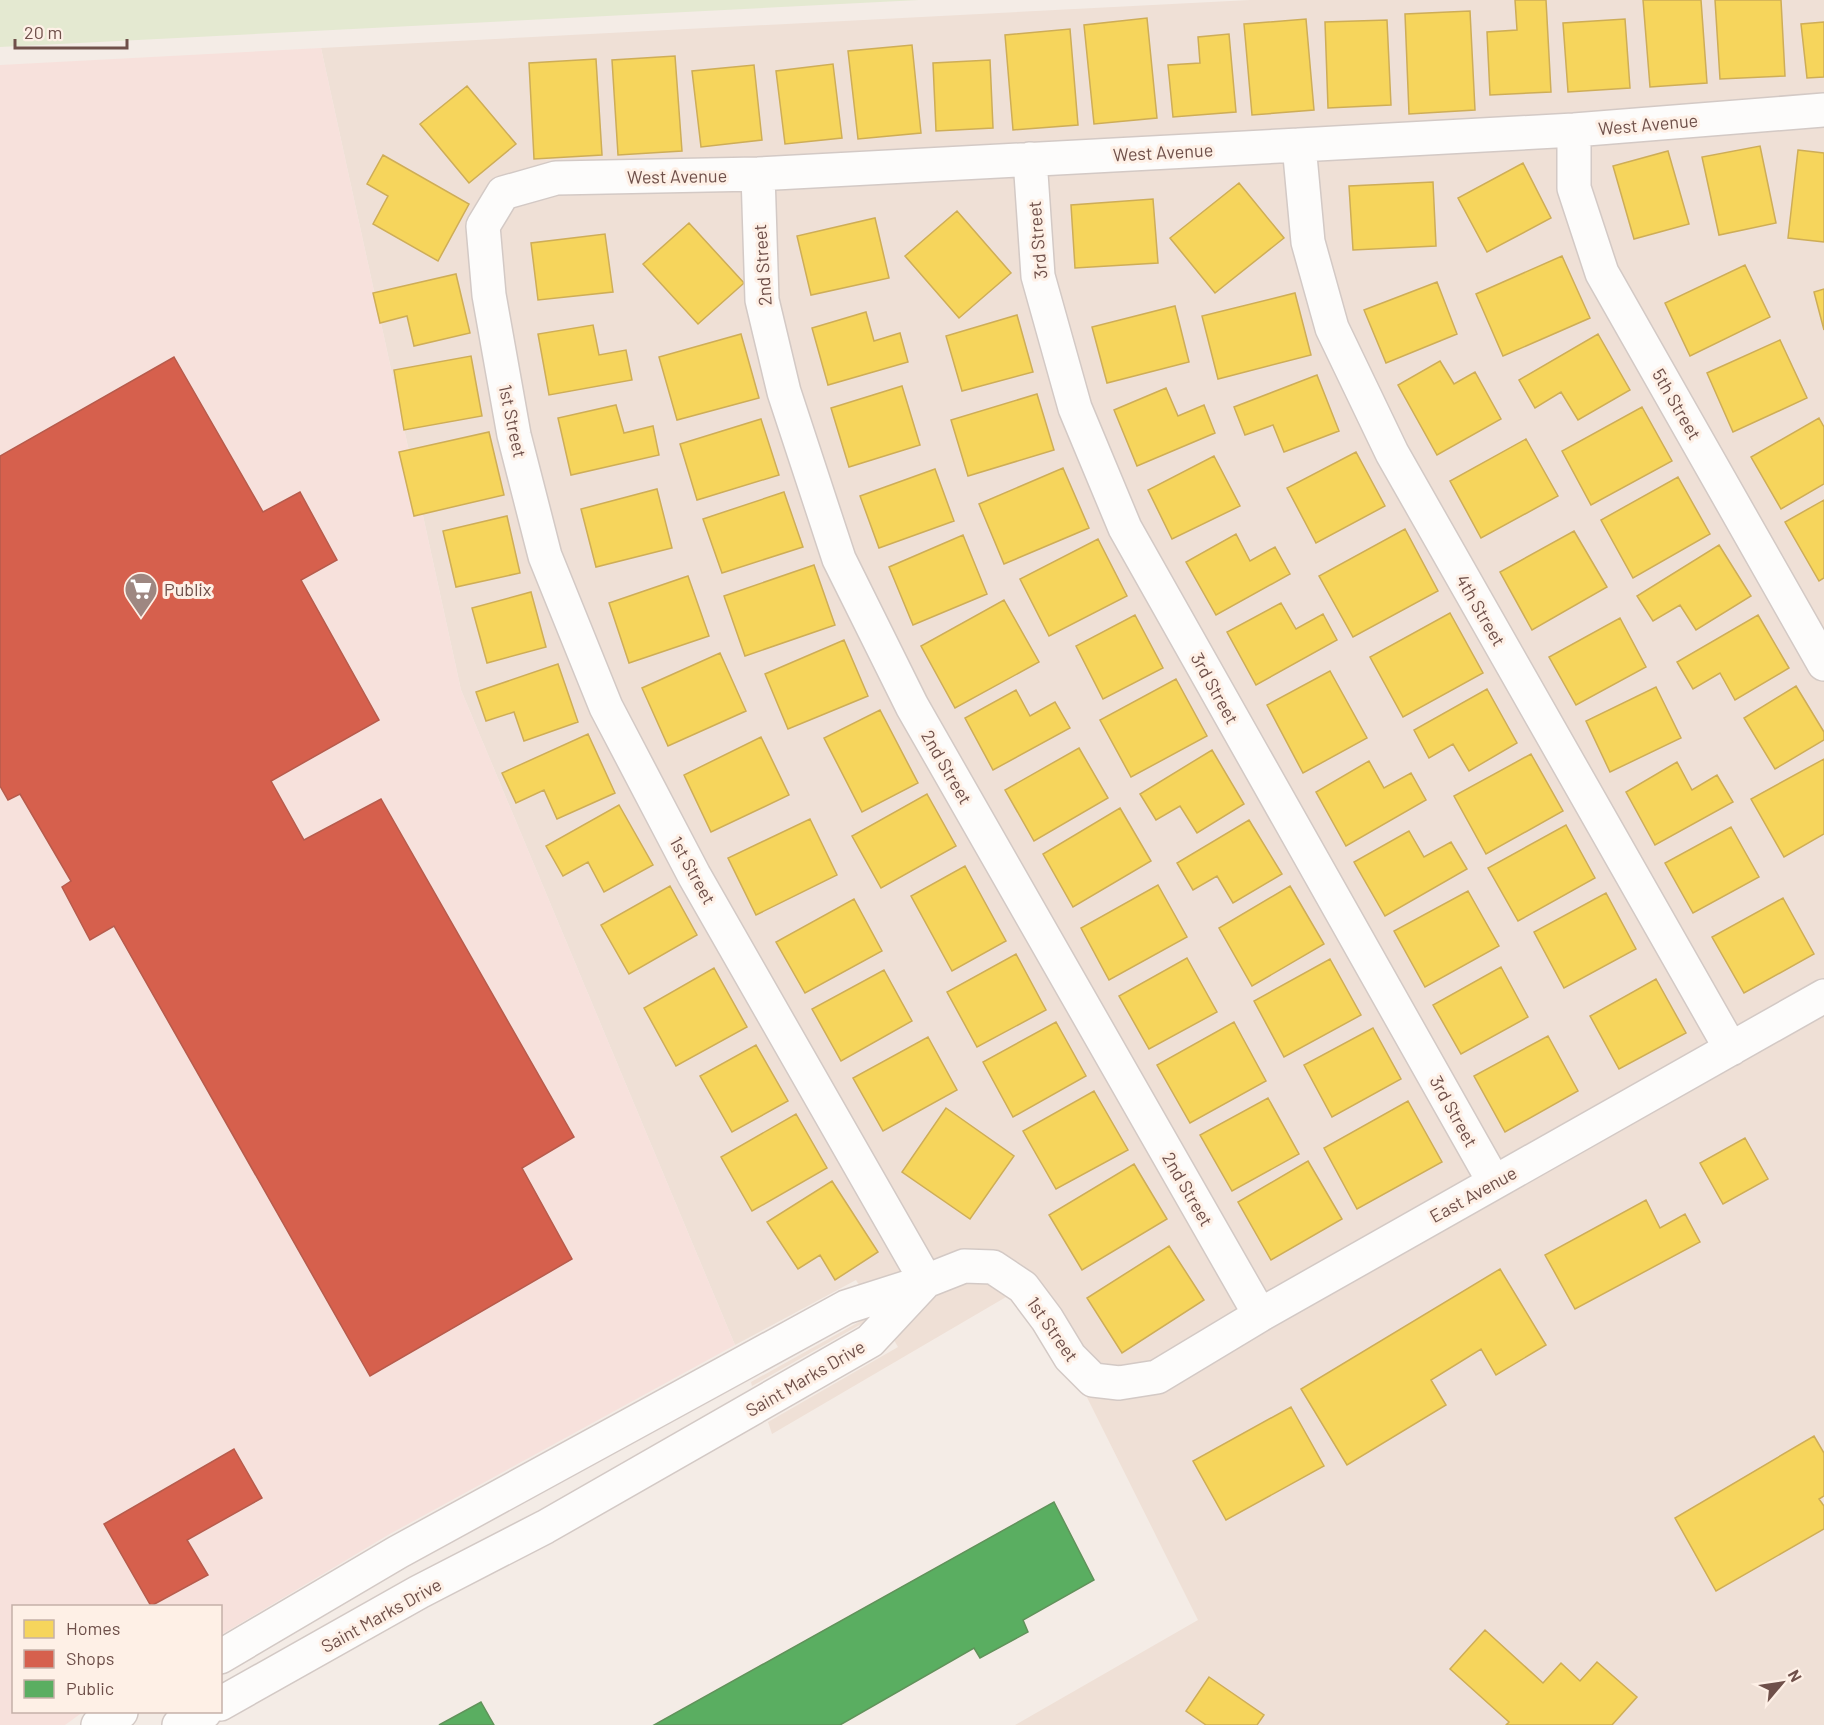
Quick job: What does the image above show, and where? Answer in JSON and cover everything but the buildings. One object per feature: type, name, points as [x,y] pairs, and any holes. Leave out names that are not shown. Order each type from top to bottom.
[{"type":"street","name":"West Avenue","points":[[503,193],[556,178],[758,174],[1299,145],[1574,130],[1824,110]]},
{"type":"street","name":"5th Street","points":[[1574,130],[1574,188],[1602,273],[1824,664]]},
{"type":"street","name":"4th Street","points":[[1299,145],[1308,242],[1337,338],[1392,453],[1731,1049]]},
{"type":"street","name":"3rd Street","points":[[1030,159],[1038,276],[1075,408],[1125,528],[1494,1182]]},
{"type":"street","name":"2nd Street","points":[[758,174],[762,300],[784,392],[839,559],[912,706],[1260,1315]]},
{"type":"street","name":"1st Street","points":[[503,193],[483,226],[489,295],[514,435],[545,556],[606,707],[622,738],[694,875],[926,1281],[964,1266],[993,1267],[1023,1287],[1047,1319],[1070,1357],[1094,1380],[1119,1383]]},
{"type":"street","name":"East Avenue","points":[[1119,1383],[1157,1377],[1260,1315],[1824,996]]},
{"type":"street","points":[[222,1657],[398,1552],[846,1307],[926,1281]]},
{"type":"street","name":"Saint Marks Drive","points":[[222,1703],[419,1592],[545,1527],[870,1341],[926,1281]]},
{"type":"street","points":[[98,1725],[119,1713]]},
{"type":"street","points":[[179,1725],[203,1713]]},
{"type":"shaded area","points":[[1250,0],[1824,0],[1824,1725],[1015,1725],[1198,1620],[1030,1283],[772,1434],[768,1422],[898,1347],[879,1314],[752,1386],[751,1382],[875,1313],[856,1280],[735,1345],[461,690],[321,48]]},
{"type":"shaded area","points":[[321,48],[461,690],[735,1345],[388,1535],[222,1634],[222,1605],[12,1605],[12,1713],[82,1713],[65,1725],[0,1725],[0,65]]},
{"type":"green space","points":[[0,0],[919,0],[0,47]]},
{"type":"place","name":"Publix","points":[[141,618]]}]
